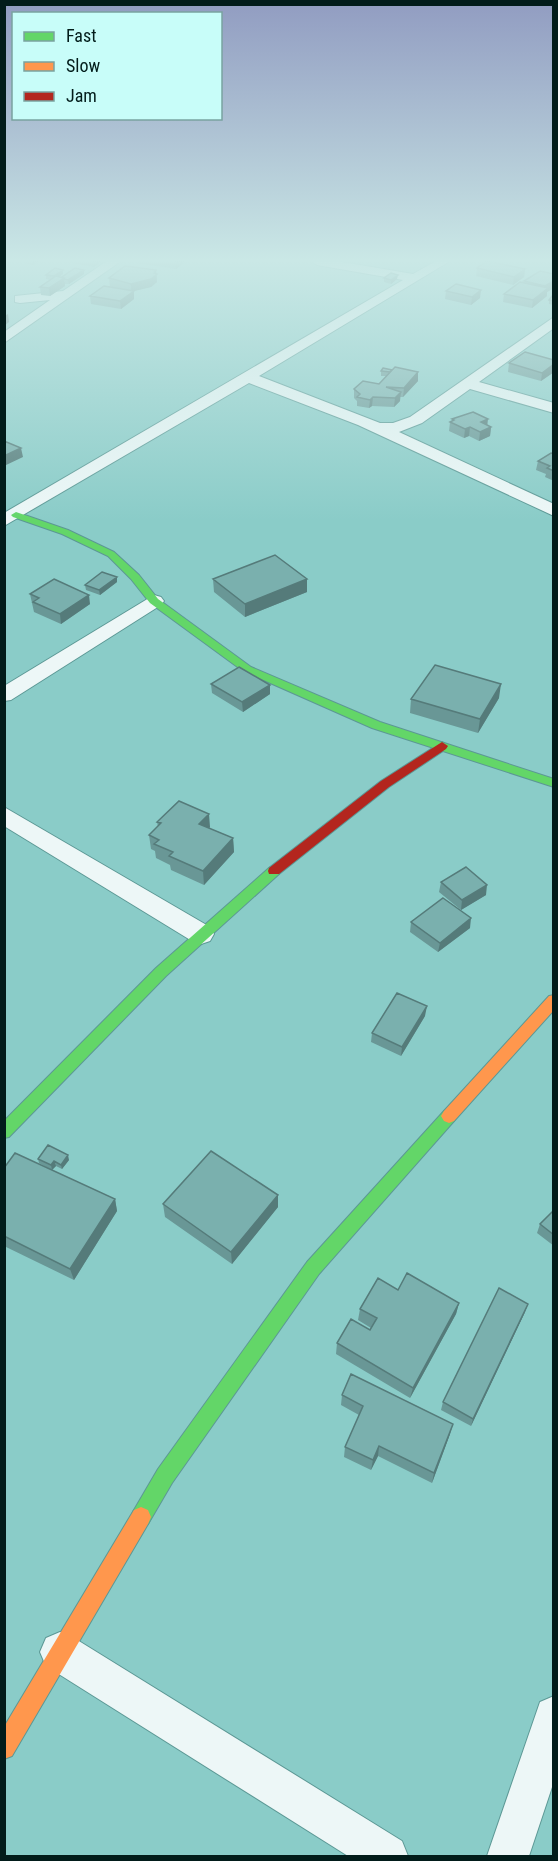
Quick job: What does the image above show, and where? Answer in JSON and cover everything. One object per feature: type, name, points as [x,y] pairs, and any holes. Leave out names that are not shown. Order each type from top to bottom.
[{"type":"street","points":[[10,518],[298,348]]},
{"type":"street","points":[[381,428],[395,428],[416,420],[520,348]]},
{"type":"street","points":[[247,377],[381,428],[554,511]]},
{"type":"street","points":[[470,384],[554,408]]},
{"type":"street","points":[[415,443],[409,432],[416,420]]},
{"type":"street","points":[[10,518],[65,532],[111,554],[135,577],[154,601],[247,669],[376,725],[554,783]]},
{"type":"street","points":[[4,695],[86,641],[154,601]]},
{"type":"street","points":[[4,1132],[75,1056],[201,934],[278,867],[409,765],[442,746]]},
{"type":"street","points":[[4,815],[201,934]]},
{"type":"street","points":[[4,1748],[165,1476],[313,1268],[554,999]]},
{"type":"street","points":[[60,1652],[387,1857]]},
{"type":"street","points":[[508,1857],[554,1716]]},
{"type":"building","points":[[525,352],[554,360],[554,364],[542,373],[509,363]]},
{"type":"building","points":[[395,367],[418,372],[404,388],[386,387],[401,392],[395,398],[373,397],[370,400],[357,397],[360,394],[354,389],[363,381],[379,384]]},
{"type":"building","points":[[383,368],[392,370],[390,372],[381,371]]},
{"type":"building","points":[[473,412],[488,419],[481,422],[491,427],[480,432],[470,427],[465,429],[450,422],[454,420],[452,419]]},
{"type":"building","points":[[4,441],[21,448],[4,456]]},
{"type":"building","points":[[551,453],[554,454],[554,471],[547,468],[550,466],[538,461]]},
{"type":"building","points":[[275,555],[307,579],[245,604],[213,579]]},
{"type":"building","points":[[102,572],[117,577],[99,590],[85,585]]},
{"type":"building","points":[[54,579],[89,595],[60,614],[33,602],[39,598],[30,594]]},
{"type":"building","points":[[435,665],[501,684],[480,719],[411,699]]},
{"type":"building","points":[[239,667],[270,685],[242,702],[211,684]]},
{"type":"building","points":[[179,801],[209,814],[199,824],[233,838],[203,871],[169,856],[173,852],[154,844],[159,840],[149,835],[161,823],[157,822]]},
{"type":"building","points":[[466,867],[487,885],[462,900],[441,882]]},
{"type":"building","points":[[443,898],[471,918],[440,943],[411,922]]},
{"type":"building","points":[[397,993],[427,1006],[402,1047],[372,1033]]},
{"type":"building","points":[[48,1145],[68,1155],[61,1165],[54,1161],[51,1165],[38,1159]]},
{"type":"building","points":[[211,1151],[278,1195],[231,1252],[163,1204]]},
{"type":"building","points":[[15,1153],[115,1199],[70,1269],[4,1236],[4,1168]]},
{"type":"building","points":[[554,1210],[554,1235],[540,1224]]},
{"type":"building","points":[[407,1273],[459,1303],[413,1388],[337,1343],[351,1319],[370,1330],[377,1318],[360,1309],[378,1278],[398,1290]]},
{"type":"building","points":[[499,1288],[528,1304],[473,1419],[443,1402]]},
{"type":"building","points":[[351,1374],[453,1424],[434,1473],[379,1446],[373,1460],[345,1447],[363,1406],[342,1395]]},
{"type":"traffic: fast","points":[[16,515],[65,532],[111,554],[135,577],[154,601],[247,669],[376,725],[554,783]]},
{"type":"traffic: fast","points":[[4,1132],[161,972],[274,871]]},
{"type":"traffic: fast","points":[[141,1517],[165,1476],[313,1268],[449,1116]]},
{"type":"traffic: slow","points":[[449,1116],[554,1000]]},
{"type":"traffic: slow","points":[[4,1748],[141,1517]]},
{"type":"traffic: jam","points":[[274,871],[385,784],[442,746]]}]
